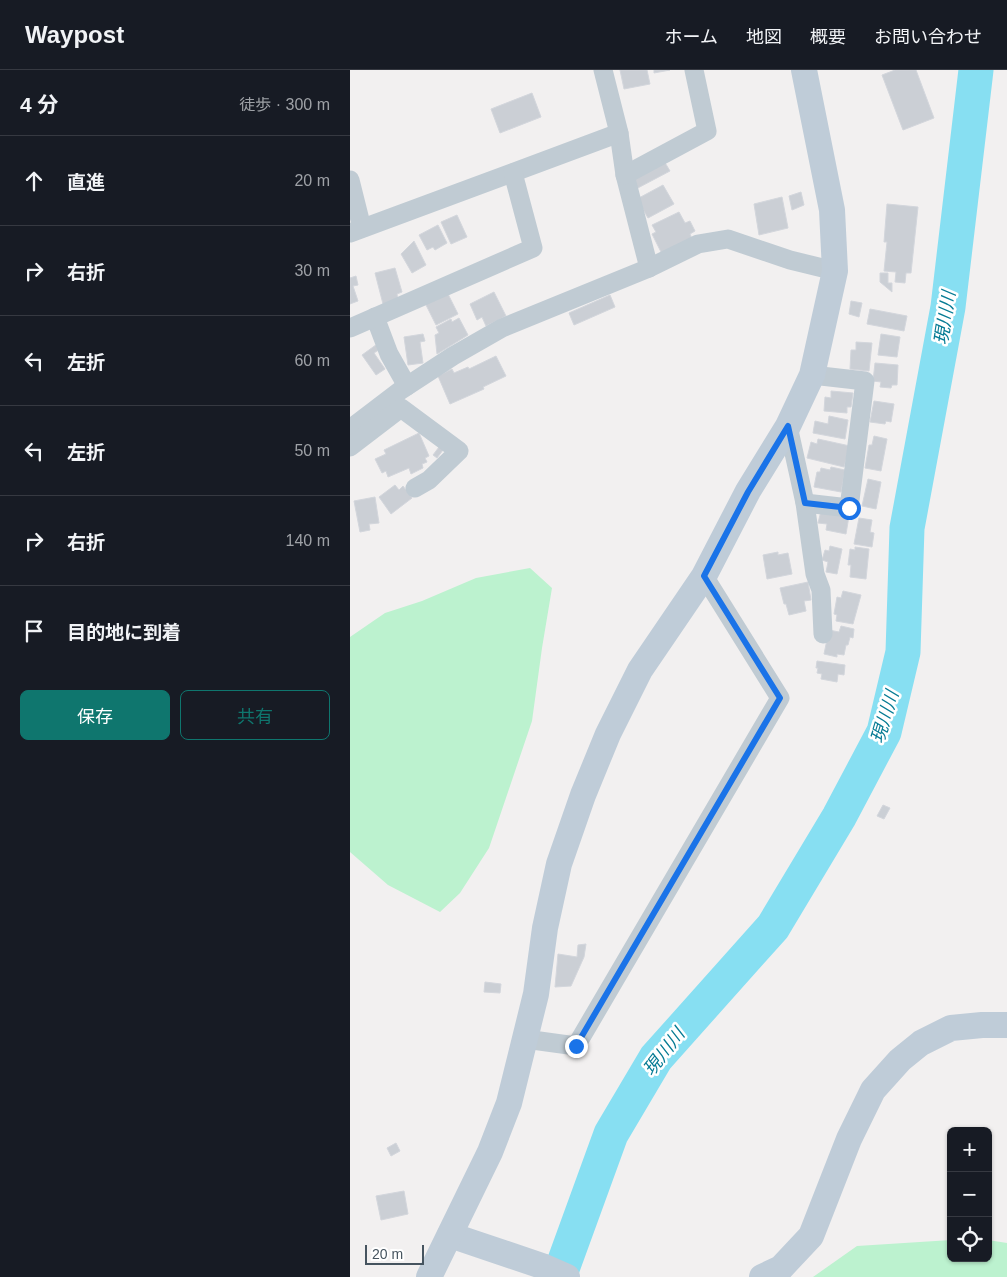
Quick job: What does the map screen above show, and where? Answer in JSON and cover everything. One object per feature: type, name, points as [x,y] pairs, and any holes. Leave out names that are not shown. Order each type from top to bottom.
[{"type":"street","points":[[603,70],[619,133],[625,175],[649,268]]},
{"type":"street","points":[[625,175],[707,131],[694,70]]},
{"type":"street","points":[[430,1277],[490,1152],[509,1103],[536,994],[545,928],[559,864],[583,795],[608,734],[640,670],[704,576],[748,492],[788,426],[812,376],[835,271],[832,210],[804,70]]},
{"type":"street","points":[[350,180],[356,231],[619,133]]},
{"type":"street","points":[[350,328],[533,248],[513,172]]},
{"type":"street","points":[[350,429],[408,386],[453,356],[502,328],[649,268],[698,244],[728,239],[790,260],[835,271]]},
{"type":"street","points":[[375,318],[389,354],[408,386]]},
{"type":"street","points":[[805,503],[849,508],[865,381],[812,376]]},
{"type":"street","points":[[350,447],[401,408],[459,451],[429,480],[415,488]]},
{"type":"street","points":[[788,426],[805,503],[815,574],[821,590],[823,634]]},
{"type":"street","points":[[525,1039],[576,1046],[780,698],[704,576]]},
{"type":"street","points":[[762,1277],[781,1268],[811,1236],[849,1139],[873,1090],[900,1060],[921,1043],[952,1028],[1007,1025]]},
{"type":"street","points":[[450,1235],[542,1266],[567,1277]]},
{"type":"green space","points":[[530,568],[552,588],[532,721],[489,848],[460,893],[440,912],[388,885],[350,852],[350,637],[385,613],[422,601],[476,578]]},
{"type":"green space","points":[[947,1240],[947,1262],[992,1262],[992,1241],[1007,1243],[1007,1277],[813,1277],[857,1246]]},
{"type":"building","points":[[620,70],[647,70],[650,84],[624,89]]},
{"type":"building","points":[[654,70],[670,70],[654,73]]},
{"type":"building","points":[[895,70],[916,70],[934,118],[903,130],[882,75]]},
{"type":"building","points":[[532,93],[541,117],[500,133],[491,109]]},
{"type":"building","points":[[661,156],[670,171],[634,190],[626,176]]},
{"type":"building","points":[[663,185],[674,204],[648,218],[637,199]]},
{"type":"building","points":[[801,192],[804,205],[792,210],[789,196]]},
{"type":"building","points":[[782,197],[788,228],[759,235],[754,204]]},
{"type":"building","points":[[887,204],[918,207],[911,273],[906,273],[905,283],[895,282],[896,272],[884,271],[887,242],[884,242]]},
{"type":"building","points":[[679,212],[685,223],[690,221],[695,231],[690,234],[692,239],[662,254],[652,234],[656,232],[652,225]]},
{"type":"building","points":[[457,215],[467,237],[451,244],[441,222]]},
{"type":"building","points":[[438,225],[447,243],[435,250],[433,247],[427,250],[419,235]]},
{"type":"building","points":[[414,241],[426,265],[412,273],[401,254]]},
{"type":"building","points":[[395,268],[402,292],[397,294],[398,301],[383,304],[375,273]]},
{"type":"building","points":[[880,273],[888,273],[888,283],[892,283],[892,292],[880,282]]},
{"type":"building","points":[[356,276],[358,285],[353,286],[358,301],[350,304],[350,278]]},
{"type":"building","points":[[447,292],[458,314],[436,325],[425,303]]},
{"type":"building","points":[[494,292],[506,316],[486,326],[482,317],[477,320],[470,304]]},
{"type":"building","points":[[610,295],[615,307],[574,325],[569,313]]},
{"type":"building","points":[[851,301],[862,303],[859,317],[849,314]]},
{"type":"building","points":[[870,309],[907,316],[904,331],[867,324]]},
{"type":"building","points":[[459,318],[468,335],[437,354],[435,335],[439,333],[436,327],[451,319],[452,322]]},
{"type":"building","points":[[423,334],[425,341],[420,342],[423,363],[408,365],[404,337]]},
{"type":"building","points":[[881,334],[900,337],[897,357],[878,355]]},
{"type":"building","points":[[380,342],[383,347],[374,353],[385,369],[376,375],[362,355]]},
{"type":"building","points":[[856,342],[872,343],[869,371],[850,369],[851,350],[856,350]]},
{"type":"building","points":[[496,356],[506,376],[483,387],[484,389],[450,404],[438,376],[452,369],[454,373],[468,367],[469,369]]},
{"type":"building","points":[[875,363],[898,365],[897,385],[892,385],[891,388],[880,387],[881,382],[873,381]]},
{"type":"building","points":[[831,391],[853,393],[851,407],[847,407],[847,413],[824,411],[825,397],[831,398]]},
{"type":"building","points":[[874,401],[894,404],[891,422],[886,421],[885,424],[870,422]]},
{"type":"building","points":[[829,416],[848,420],[845,439],[813,433],[815,421],[828,424]]},
{"type":"building","points":[[419,433],[429,456],[425,458],[427,462],[422,464],[423,468],[411,474],[409,468],[388,477],[386,471],[382,473],[375,459],[386,454],[384,450]]},
{"type":"building","points":[[874,436],[887,439],[881,471],[865,468],[869,445],[872,445]]},
{"type":"building","points":[[818,439],[850,446],[844,467],[807,458],[811,442],[817,444]]},
{"type":"building","points":[[439,447],[443,450],[437,458],[433,455]]},
{"type":"building","points":[[831,467],[845,470],[841,492],[814,487],[817,472],[820,472],[821,468],[830,470]]},
{"type":"building","points":[[868,479],[881,482],[876,509],[862,506]]},
{"type":"building","points":[[395,485],[399,490],[403,486],[412,498],[391,514],[379,497]]},
{"type":"building","points":[[375,497],[379,523],[369,524],[370,530],[360,532],[354,501]]},
{"type":"building","points":[[821,511],[849,516],[846,534],[826,530],[827,524],[818,523]]},
{"type":"building","points":[[859,518],[872,520],[870,532],[874,533],[872,547],[854,544]]},
{"type":"building","points":[[830,546],[842,549],[837,574],[826,572],[828,562],[822,560],[825,550],[829,551]]},
{"type":"building","points":[[855,547],[869,549],[866,579],[850,577],[851,565],[848,565],[850,549],[855,550]]},
{"type":"building","points":[[778,552],[778,555],[788,553],[792,574],[767,579],[763,555]]},
{"type":"building","points":[[808,582],[811,600],[804,601],[806,611],[789,615],[780,588]]},
{"type":"building","points":[[843,591],[861,595],[853,624],[836,621],[837,615],[834,614],[837,597],[841,598]]},
{"type":"building","points":[[841,626],[854,629],[853,638],[850,637],[844,655],[837,654],[837,657],[824,654],[829,630],[839,632]]},
{"type":"building","points":[[817,661],[845,665],[844,675],[838,674],[837,682],[821,679],[822,674],[817,673]]},
{"type":"building","points":[[883,805],[890,808],[884,819],[877,816]]},
{"type":"building","points":[[586,944],[584,957],[571,986],[555,987],[558,954],[577,957],[578,945]]},
{"type":"building","points":[[485,982],[501,984],[500,993],[484,992]]},
{"type":"building","points":[[396,1143],[400,1151],[391,1156],[387,1148]]},
{"type":"building","points":[[404,1191],[408,1214],[381,1220],[376,1196]]},
{"type":"waterway","name":"現川川","points":[[559,1277],[611,1134],[656,1058],[773,927],[839,817],[884,732],[903,652],[907,528],[948,307],[976,70]]},
{"type":"route","points":[[576,1046],[780,698],[704,576],[748,492],[788,426],[805,503],[849,508]]}]
